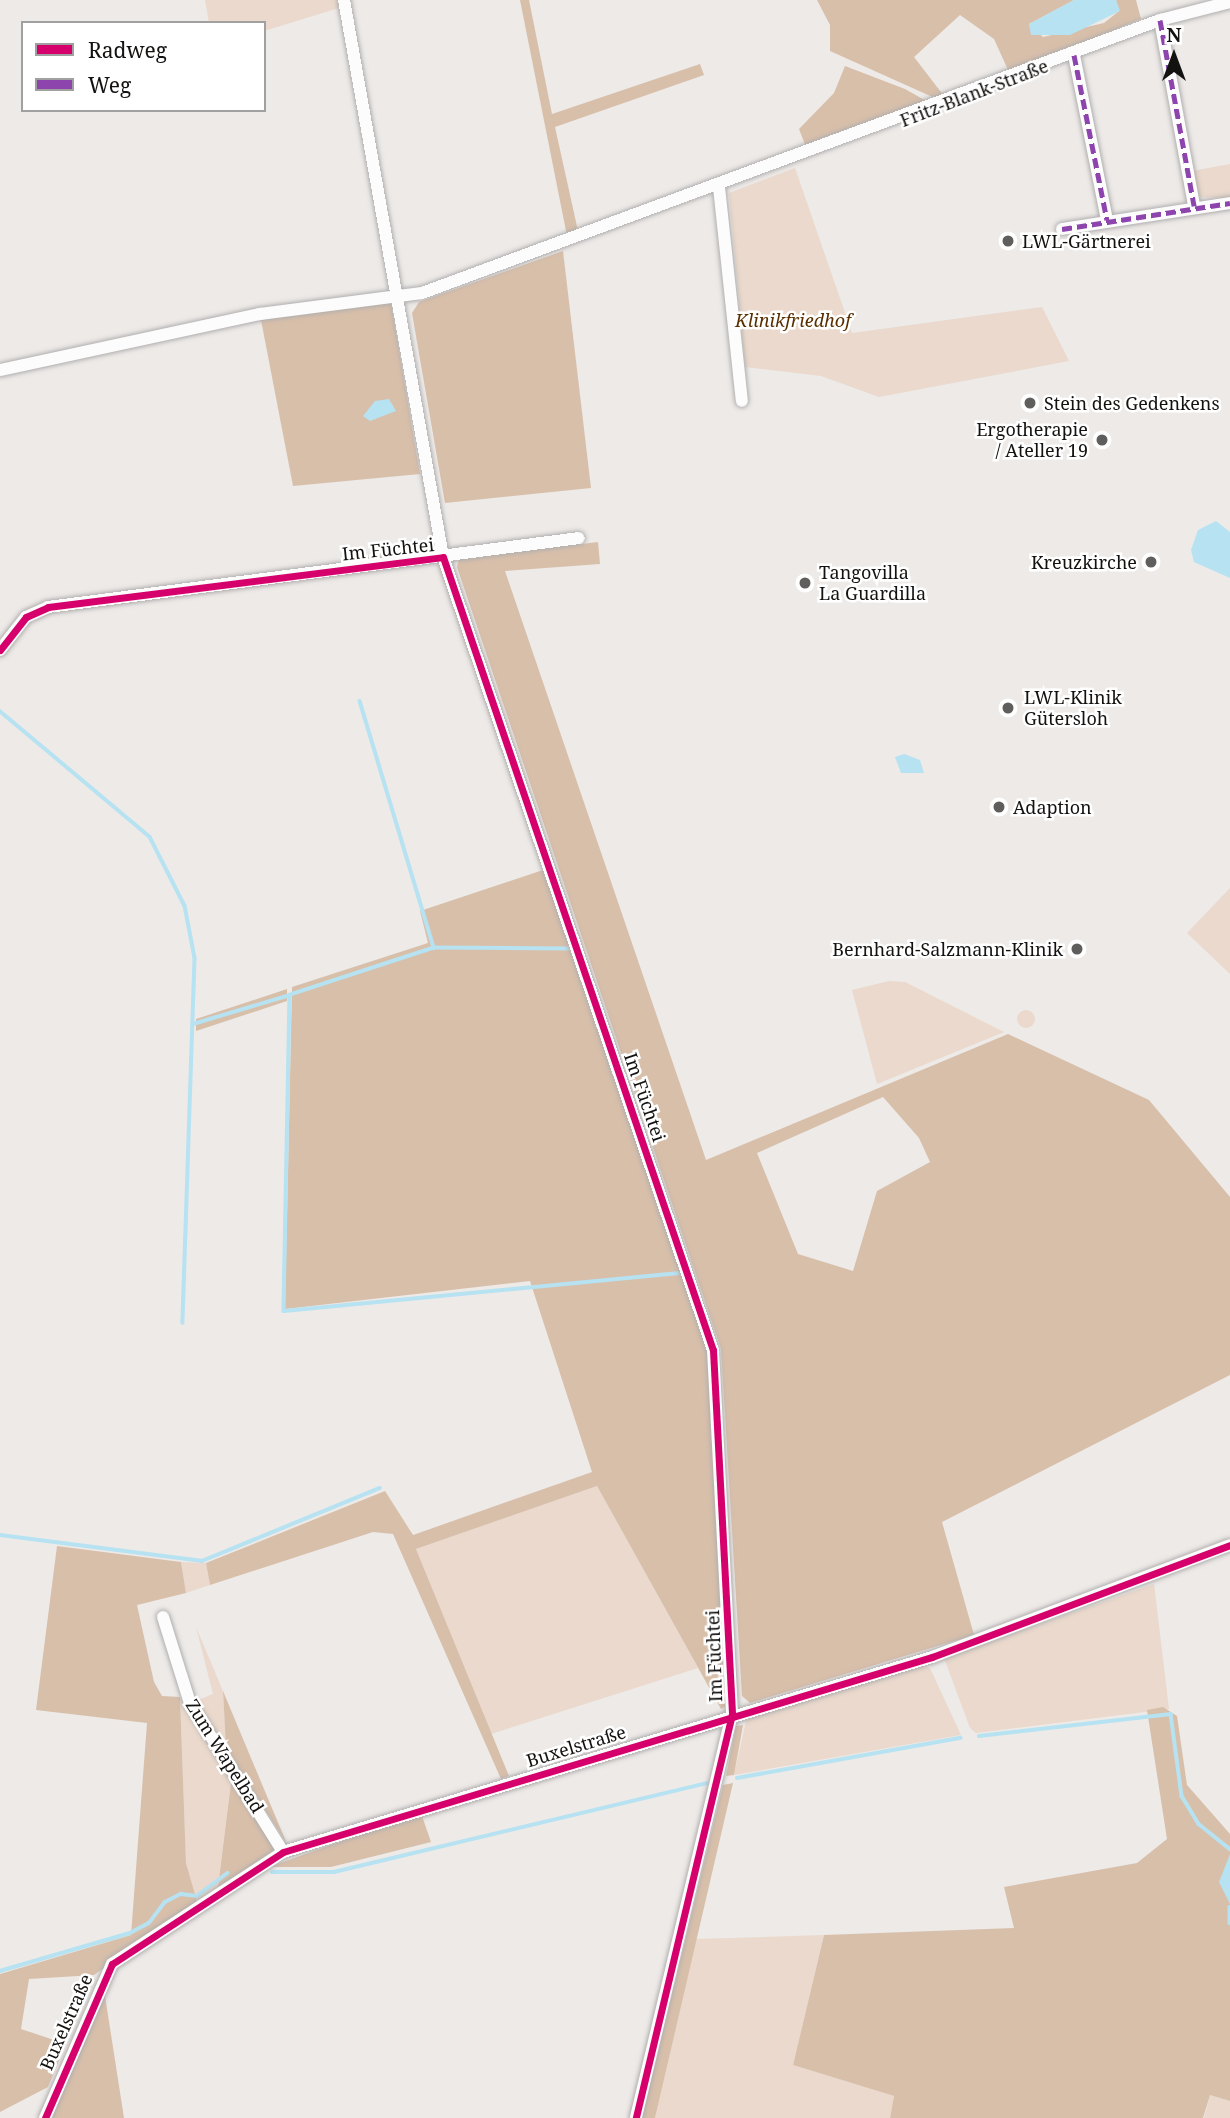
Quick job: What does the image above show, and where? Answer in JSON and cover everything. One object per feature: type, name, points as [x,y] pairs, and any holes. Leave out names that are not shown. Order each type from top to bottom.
[{"type":"street","name":"Im Füchtei","points":[[344,0],[443,557],[713,1350],[732,1714],[636,2118]]},
{"type":"street","name":"Fritz-Blank-Straße","points":[[397,298],[719,187],[1074,55],[1160,20],[1230,2]]},
{"type":"street","points":[[1160,20],[1194,206]]},
{"type":"street","points":[[1074,55],[1107,220]]},
{"type":"street","points":[[719,187],[742,401]]},
{"type":"street","points":[[1062,229],[1194,206],[1230,203]]},
{"type":"street","points":[[0,370],[260,314],[397,298]]},
{"type":"street","name":"Im Füchtei","points":[[0,650],[26,617],[48,607],[579,538]]},
{"type":"street","name":"Buxelstraße","points":[[45,2118],[112,1964],[284,1852],[732,1714],[932,1657],[1230,1545]]},
{"type":"street","name":"Zum Wapelbad","points":[[163,1617],[190,1703],[284,1852]]},
{"type":"green space","points":[[205,0],[337,0],[339,8],[266,30],[266,21],[209,21]]},
{"type":"green space","points":[[1230,164],[1230,198],[1200,197],[1192,171]]},
{"type":"green space","name":"Klinikfriedhof","points":[[795,168],[852,333],[1042,307],[1069,361],[879,397],[821,376],[745,367],[729,193]]},
{"type":"green space","points":[[1230,888],[1230,974],[1187,933]]},
{"type":"green space","points":[[889,981],[905,982],[1004,1032],[877,1084],[852,990]]},
{"type":"green space","points":[[1026,1010],[1032,1013],[1035,1019],[1032,1025],[1026,1028],[1020,1025],[1017,1019],[1020,1013]]},
{"type":"green space","points":[[597,1486],[698,1668],[491,1734],[416,1549]]},
{"type":"green space","points":[[181,1562],[206,1563],[210,1585],[186,1593]]},
{"type":"green space","points":[[1154,1584],[1169,1709],[976,1733],[970,1728],[944,1658]]},
{"type":"green space","points":[[196,1627],[223,1691],[226,1748],[196,1701],[213,1694]]},
{"type":"green space","points":[[920,1665],[930,1668],[961,1735],[734,1775],[747,1717]]},
{"type":"green space","points":[[180,1697],[232,1775],[218,1887],[197,1901],[186,1863]]},
{"type":"green space","points":[[824,1935],[793,2065],[894,2096],[890,2118],[655,2118],[696,1939]]},
{"type":"green space","points":[[1210,2095],[1230,2101],[1230,2118],[1204,2118]]},
{"type":"shaded area","points":[[520,0],[529,0],[552,114],[700,64],[704,75],[555,127],[578,231],[567,236]]},
{"type":"shaded area","points":[[817,0],[1074,0],[1029,24],[1043,37],[1104,23],[1119,11],[1116,0],[1136,0],[1141,19],[1009,72],[994,39],[960,15],[914,57],[944,96],[937,99],[830,51],[830,25]]},
{"type":"shaded area","points":[[845,66],[905,89],[928,102],[806,147],[799,129],[834,93]]},
{"type":"shaded area","points":[[563,251],[591,488],[445,503],[412,313],[419,302]]},
{"type":"shaded area","points":[[391,303],[420,474],[293,486],[261,320]]},
{"type":"shaded area","points":[[598,542],[600,564],[505,571],[706,1160],[1008,1034],[1149,1100],[1230,1197],[1230,1375],[942,1522],[974,1635],[750,1703],[742,1696],[721,1349],[457,567],[459,559]],"holes":[[[883,1097],[919,1138],[930,1162],[877,1191],[853,1271],[798,1254],[757,1153]]]},
{"type":"shaded area","points":[[543,870],[708,1352],[728,1705],[721,1709],[597,1486],[416,1549],[509,1776],[501,1779],[393,1534],[373,1532],[210,1585],[206,1563],[385,1491],[413,1535],[592,1472],[530,1281],[285,1309],[292,987],[428,943],[420,911]]},
{"type":"shaded area","points":[[287,989],[287,1001],[196,1031],[196,1019]]},
{"type":"shaded area","points":[[57,1546],[181,1562],[186,1593],[137,1605],[154,1682],[162,1696],[180,1697],[186,1863],[197,1901],[94,1975],[29,1979],[21,2029],[66,2044],[48,2087],[0,2112],[0,1974],[131,1935],[147,1723],[36,1710]]},
{"type":"shaded area","points":[[223,1691],[287,1844],[226,1748]]},
{"type":"shaded area","points":[[1163,1707],[1177,1716],[1187,1785],[1230,1834],[1230,2101],[1210,2095],[1203,2118],[890,2118],[894,2096],[793,2065],[824,1935],[1014,1928],[1004,1887],[1137,1863],[1167,1839],[1147,1710]]},
{"type":"shaded area","points":[[743,1725],[734,1775],[726,1776],[736,1726]]},
{"type":"shaded area","points":[[232,1775],[277,1850],[218,1887]]},
{"type":"shaded area","points":[[733,1783],[655,2118],[642,2118],[723,1785]]},
{"type":"shaded area","points":[[421,1813],[431,1842],[331,1867],[269,1867]]},
{"type":"shaded area","points":[[103,1983],[124,2118],[52,2118],[77,2049]]},
{"type":"water","points":[[1074,0],[1116,0],[1120,11],[1070,35],[1031,35],[1029,24]]},
{"type":"water","points":[[389,399],[396,411],[370,421],[363,416],[375,401]]},
{"type":"water","points":[[1216,521],[1230,532],[1230,578],[1194,562],[1191,550],[1198,530]]},
{"type":"water","points":[[904,754],[920,760],[924,773],[901,773],[895,757]]},
{"type":"water","points":[[1230,1854],[1230,1904],[1219,1882]]},
{"type":"waterway","points":[[360,701],[434,948]]},
{"type":"waterway","points":[[0,711],[150,837],[185,906],[195,958],[183,1323]]},
{"type":"waterway","points":[[570,949],[434,948],[290,995],[284,1311],[679,1273]]},
{"type":"waterway","points":[[193,1024],[290,995]]},
{"type":"waterway","points":[[0,1535],[202,1561],[380,1488]]},
{"type":"waterway","points":[[979,1736],[1171,1714],[1182,1796],[1199,1824],[1230,1849]]},
{"type":"waterway","points":[[737,1778],[960,1738]]},
{"type":"waterway","points":[[272,1872],[334,1872],[707,1783]]},
{"type":"waterway","points":[[0,1971],[130,1933],[149,1923],[165,1902],[181,1894],[197,1896],[227,1873]]},
{"type":"waterway","points":[[1230,1907],[1230,1923]]},
{"type":"marked path","points":[[1160,20],[1194,206]]},
{"type":"marked path","points":[[1074,55],[1107,220]]},
{"type":"marked path","points":[[1062,229],[1230,203]]},
{"type":"cycle path","points":[[0,650],[26,617],[48,607],[443,557],[713,1350],[732,1714],[636,2118]]},
{"type":"cycle path","points":[[45,2118],[112,1964],[283,1852],[932,1657],[1230,1545]]},
{"type":"place","name":"LWL-Gärtnerei","points":[[1008,241]]},
{"type":"place","name":"Stein des Gedenkens","points":[[1030,403]]},
{"type":"place","name":"Ergotherapie / Ateller 19","points":[[1102,440]]},
{"type":"place","name":"Kreuzkirche","points":[[1151,562]]},
{"type":"place","name":"Tangovilla La Guardilla","points":[[805,583]]},
{"type":"place","name":"LWL-Klinik Gütersloh","points":[[1008,708]]},
{"type":"place","name":"Adaption","points":[[999,807]]},
{"type":"place","name":"Bernhard-Salzmann-Klinik","points":[[1077,949]]}]
